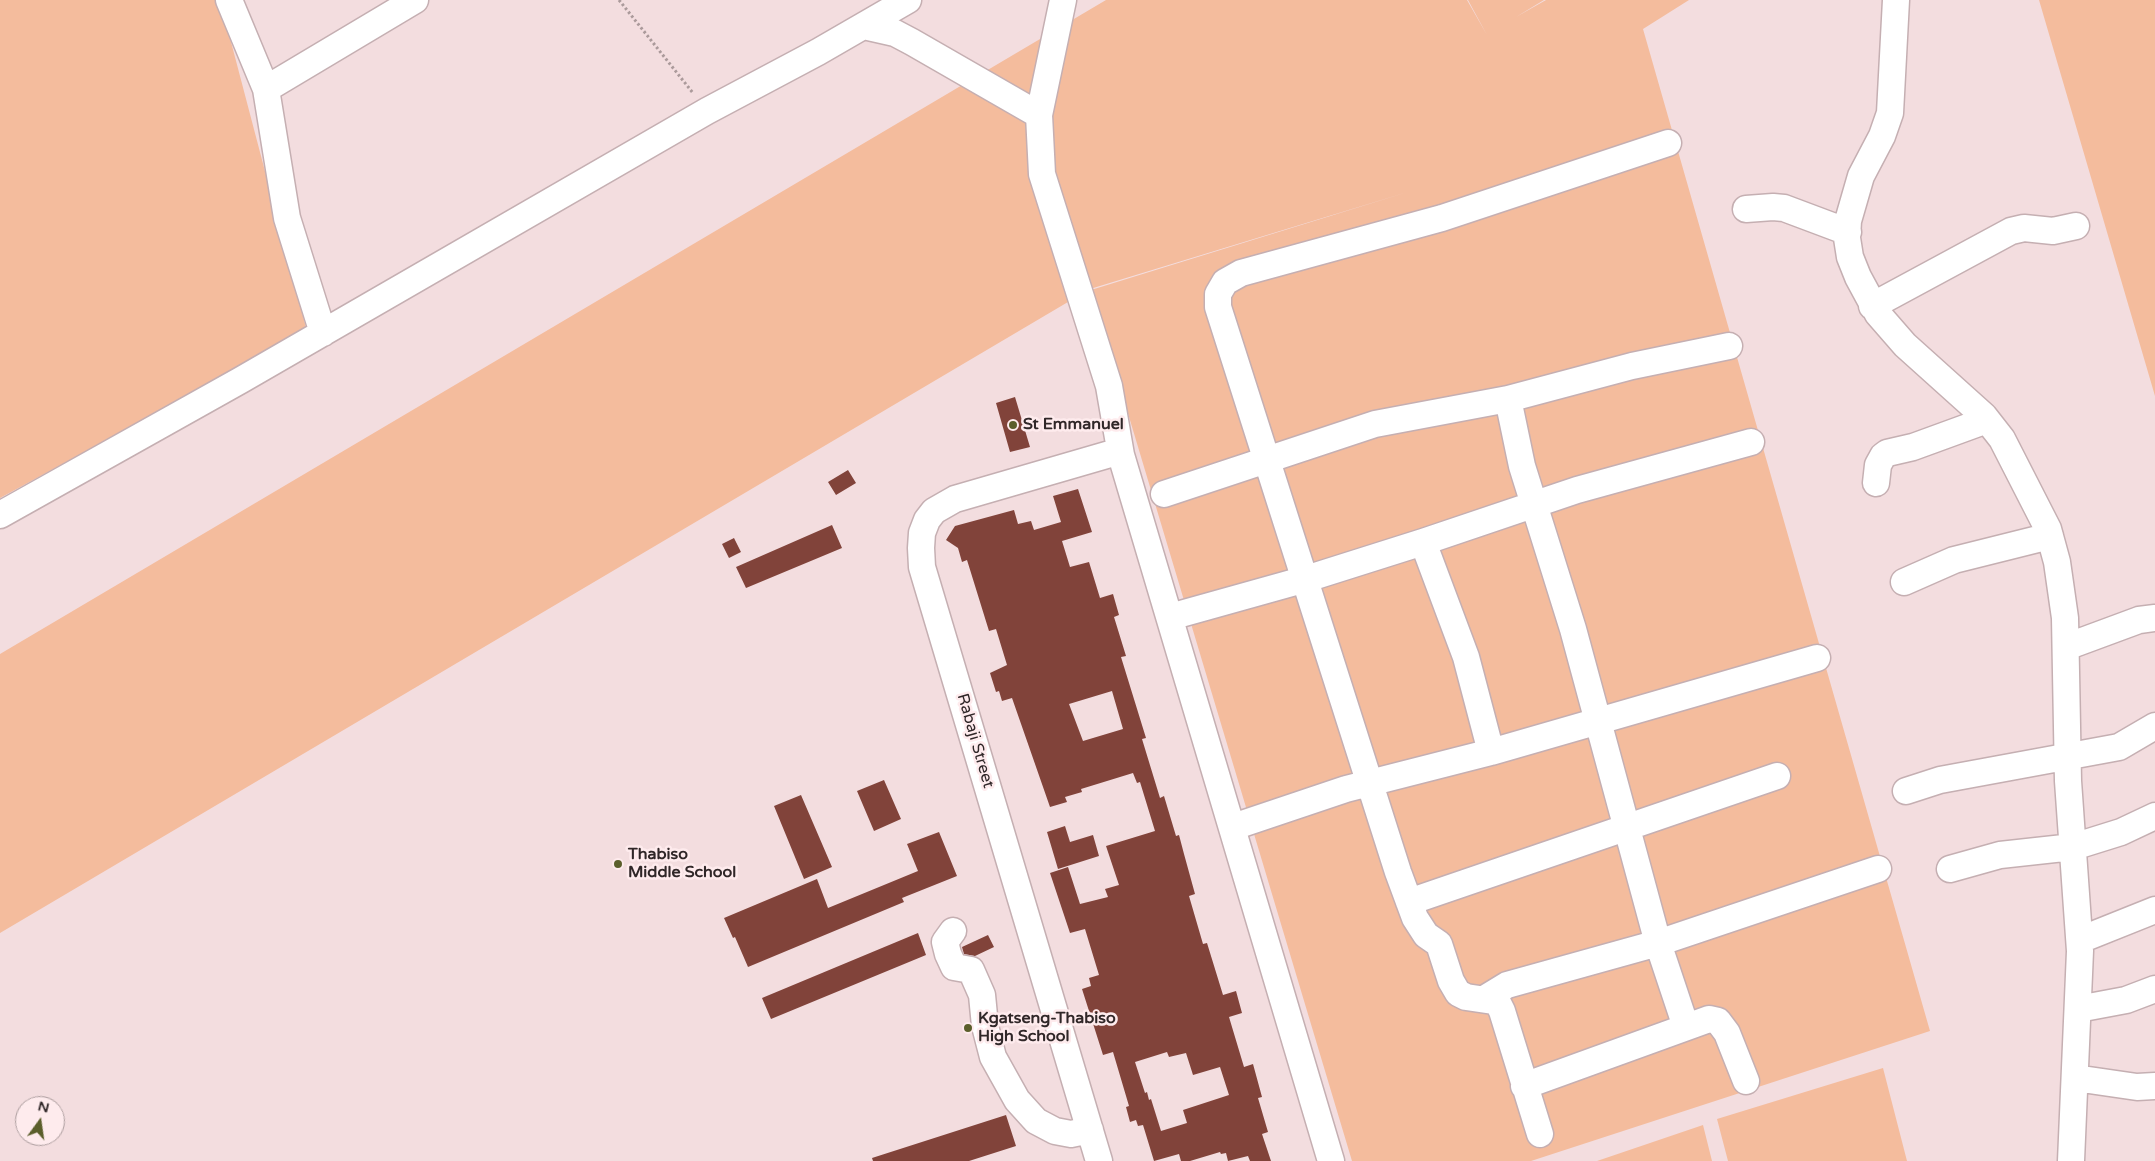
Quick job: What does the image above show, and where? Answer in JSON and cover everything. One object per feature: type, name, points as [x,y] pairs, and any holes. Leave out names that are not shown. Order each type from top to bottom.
[{"type":"street","points":[[229,0],[266,89],[287,218],[323,333]]},
{"type":"street","points":[[266,89],[415,0]]},
{"type":"street","points":[[0,515],[323,333],[707,111],[908,0]]},
{"type":"street","points":[[1063,0],[1039,116],[1042,174],[1108,386],[1121,455],[1233,826],[1331,1161]]},
{"type":"street","points":[[1896,0],[1890,113],[1882,136],[1861,176],[1848,221],[1850,257],[1872,306],[1905,345],[1987,420],[2002,440],[2050,536],[2057,562],[2065,618],[2068,758],[2080,940],[2071,1161]]},
{"type":"street","points":[[864,26],[895,34],[912,42],[1016,100],[1039,116]]},
{"type":"street","points":[[1540,1134],[1498,1003],[1466,997],[1455,990],[1438,944],[1426,935],[1415,918],[1218,306],[1218,294],[1220,287],[1232,276],[1442,218],[1668,143]]},
{"type":"street","points":[[1746,209],[1784,208],[1848,232]]},
{"type":"street","points":[[1872,306],[2011,231],[2024,228],[2053,231],[2076,226]]},
{"type":"street","points":[[1164,494],[1375,424],[1508,398],[1632,366],[1729,346]]},
{"type":"street","points":[[1508,398],[1522,466],[1573,629],[1658,943],[1686,1026]]},
{"type":"street","points":[[1876,483],[1878,465],[1887,453],[1913,447],[1987,420]]},
{"type":"street","points":[[1170,617],[1306,579],[1577,490],[1751,442]]},
{"type":"street","name":"Rabaji Street","points":[[1100,1161],[922,567],[921,548],[922,533],[927,520],[934,511],[955,499],[1110,454],[1121,455]]},
{"type":"street","points":[[1904,582],[1954,560],[2050,536]]},
{"type":"street","points":[[1423,542],[1466,657],[1491,752]]},
{"type":"street","points":[[2066,647],[2138,620],[2155,618]]},
{"type":"street","points":[[1233,826],[1370,783],[1491,752],[1817,658]]},
{"type":"street","points":[[1906,791],[1940,780],[2068,758],[2119,747],[2155,726]]},
{"type":"street","points":[[1409,902],[1777,776]]},
{"type":"street","points":[[1950,869],[2000,855],[2073,847],[2121,832],[2155,816]]},
{"type":"street","points":[[1484,999],[1507,985],[1658,943],[1878,870]]},
{"type":"street","points":[[2080,940],[2155,910]]},
{"type":"street","points":[[953,931],[945,942],[948,954],[954,967],[971,970],[982,995],[985,1026],[993,1058],[1017,1100],[1036,1121],[1055,1131],[1071,1134],[1090,1130]]},
{"type":"street","points":[[2078,1009],[2126,1000],[2155,989]]},
{"type":"street","points":[[1524,1086],[1706,1020],[1718,1021],[1722,1024],[1746,1081]]},
{"type":"street","points":[[2075,1078],[2137,1087],[2155,1086]]},
{"type":"path","points":[[619,0],[707,111]]},
{"type":"shaded area","points":[[0,0],[220,0],[307,331],[0,498]]},
{"type":"shaded area","points":[[1106,0],[1467,0],[1487,35],[1468,0],[1544,0],[1516,17],[1546,0],[1689,0],[1643,29],[1930,1031],[1531,1161],[1352,1161],[1091,290],[1411,191],[1090,289],[0,933],[0,654]]},
{"type":"shaded area","points":[[2039,0],[2155,0],[2155,396]]},
{"type":"shaded area","points":[[1883,1068],[1907,1161],[1728,1161],[1717,1119]]},
{"type":"shaded area","points":[[1703,1125],[1712,1161],[1597,1161]]},
{"type":"building","name":"St Emmanuel","points":[[1015,397],[1030,447],[1010,452],[996,403]]},
{"type":"building","points":[[848,470],[856,483],[836,495],[828,482]]},
{"type":"building","points":[[1078,489],[1092,532],[1062,541],[1070,567],[1089,562],[1100,598],[1113,594],[1119,615],[1114,617],[1126,656],[1121,657],[1146,738],[1142,739],[1160,798],[1164,796],[1176,836],[1179,835],[1195,894],[1189,896],[1203,944],[1207,943],[1223,995],[1236,991],[1242,1013],[1229,1017],[1244,1067],[1253,1064],[1262,1097],[1258,1098],[1268,1132],[1262,1134],[1271,1161],[1250,1161],[1248,1156],[1228,1161],[1226,1153],[1221,1154],[1220,1152],[1190,1161],[1181,1161],[1179,1154],[1154,1161],[1143,1125],[1138,1126],[1136,1120],[1130,1122],[1126,1107],[1129,1106],[1113,1052],[1103,1055],[1082,989],[1091,986],[1089,978],[1099,975],[1085,929],[1070,933],[1050,873],[1068,867],[1080,904],[1108,897],[1105,889],[1119,885],[1106,846],[1155,831],[1140,782],[1137,783],[1133,773],[1081,789],[1082,792],[1065,797],[1067,802],[1050,807],[1012,698],[1002,701],[999,691],[996,692],[990,673],[1007,665],[996,629],[989,631],[967,560],[962,562],[958,548],[946,540],[955,526],[1014,510],[1018,524],[1031,521],[1034,530],[1061,522],[1053,496]],"holes":[[[1112,691],[1123,729],[1083,741],[1069,704]],[[1167,1052],[1169,1057],[1186,1053],[1193,1075],[1220,1067],[1229,1095],[1183,1110],[1187,1123],[1161,1131],[1151,1099],[1149,1100],[1147,1092],[1145,1093],[1135,1062]]]},
{"type":"building","points":[[832,525],[842,548],[746,588],[736,567]]},
{"type":"building","points":[[734,538],[741,552],[729,558],[722,544]]},
{"type":"building","points":[[884,780],[901,819],[874,831],[857,791]]},
{"type":"building","points":[[801,795],[832,867],[804,879],[774,806]]},
{"type":"building","points":[[1065,826],[1070,842],[1093,835],[1099,856],[1058,869],[1047,832]]},
{"type":"building","points":[[939,832],[957,876],[902,898],[904,902],[748,967],[735,937],[733,938],[724,918],[817,879],[828,908],[918,871],[907,844]]},
{"type":"building","points":[[918,933],[926,955],[771,1019],[762,998]]},
{"type":"building","points":[[988,935],[994,947],[975,956],[964,954],[962,947]]},
{"type":"building","points":[[1006,1115],[1016,1146],[969,1161],[873,1161],[872,1158]]},
{"type":"place","name":"St Emmanuel","points":[[1013,425]]},
{"type":"place","name":"Thabiso Middle School","points":[[618,864]]},
{"type":"place","name":"Kgatseng-Thabiso High School","points":[[968,1028]]}]
